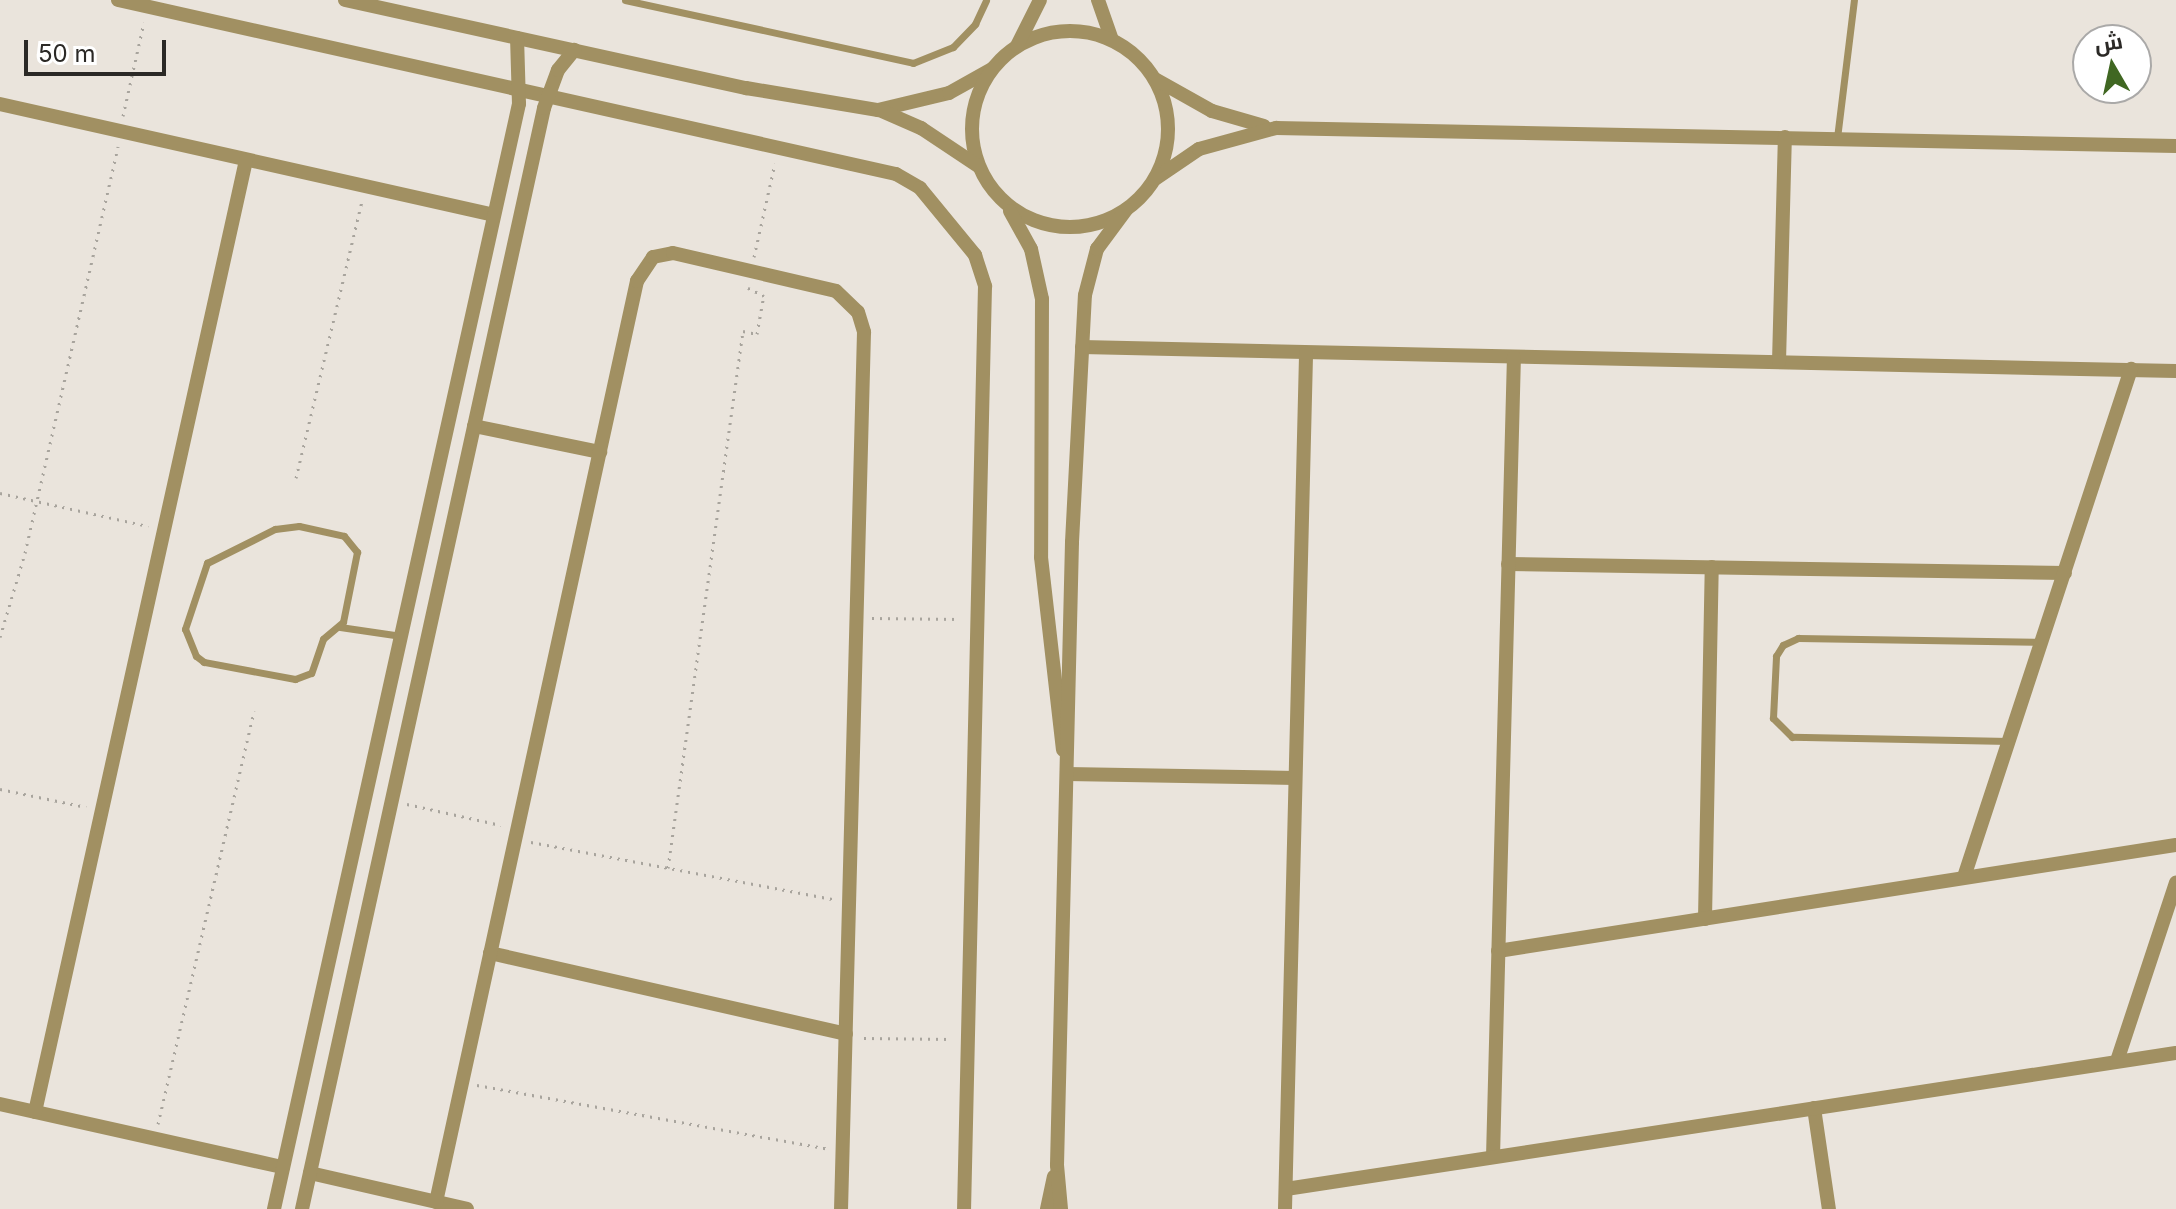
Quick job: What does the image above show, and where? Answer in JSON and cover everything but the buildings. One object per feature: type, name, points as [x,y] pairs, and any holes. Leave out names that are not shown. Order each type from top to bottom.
[{"type":"street","points":[[118,0],[548,94],[905,177],[920,188],[980,265],[985,286],[964,1209]]},
{"type":"street","points":[[345,0],[790,97],[878,110],[921,128],[978,166],[1031,249],[1042,299],[1041,557],[1067,774]]},
{"type":"street","points":[[878,110],[938,97],[992,69],[1017,46],[1040,0]]},
{"type":"street","points":[[1098,0],[1112,40]]},
{"type":"street","points":[[1017,46],[1063,31],[1112,40],[1136,56],[1155,79],[1212,111],[1276,128],[2176,146]]},
{"type":"street","points":[[274,1209],[521,89],[517,38]]},
{"type":"street","points":[[302,1209],[548,94],[574,50]]},
{"type":"street","points":[[978,166],[972,116],[992,69]]},
{"type":"street","points":[[1155,79],[1169,129],[1155,179]]},
{"type":"street","points":[[0,104],[494,215]]},
{"type":"street","points":[[1061,1209],[1057,1165],[1067,774],[1082,347],[1091,264],[1105,235],[1155,179],[1199,149],[1276,128]]},
{"type":"street","points":[[1779,362],[1785,137]]},
{"type":"street","points":[[35,1112],[246,160]]},
{"type":"street","points":[[1005,204],[1051,226],[1103,222],[1126,210]]},
{"type":"street","points":[[436,1202],[637,281],[645,263],[673,253],[836,291],[852,303],[862,322],[841,1209]]},
{"type":"street","points":[[1082,347],[2176,371]]},
{"type":"street","points":[[1285,1209],[1306,353]]},
{"type":"street","points":[[1493,1157],[1514,357]]},
{"type":"street","points":[[1964,877],[2131,369]]},
{"type":"street","points":[[474,426],[600,452]]},
{"type":"street","points":[[1508,564],[2065,573]]},
{"type":"street","points":[[1705,919],[1712,567]]},
{"type":"street","points":[[1067,774],[1295,778]]},
{"type":"street","points":[[1498,951],[2176,845]]},
{"type":"street","points":[[2117,1061],[2176,883]]},
{"type":"street","points":[[490,953],[846,1036]]},
{"type":"street","points":[[1286,1189],[2176,1053]]},
{"type":"street","points":[[0,1104],[283,1167]]},
{"type":"street","points":[[1814,1108],[1829,1209]]},
{"type":"street","points":[[1047,1209],[1057,1165]]},
{"type":"street","points":[[310,1173],[467,1209]]},
{"type":"lane","points":[[625,0],[913,63],[953,47],[975,24],[986,0]]},
{"type":"lane","points":[[1837,138],[1854,0]]},
{"type":"lane","points":[[340,627],[358,559],[354,545],[344,536],[291,526],[225,550],[207,563],[185,629],[189,648],[204,662],[301,679],[311,673],[323,639],[340,627],[401,636]]},
{"type":"lane","points":[[2010,741],[1792,737],[1773,718],[1776,656],[1783,645],[1798,638],[2042,642]]},
{"type":"path","points":[[0,637],[37,501],[122,132],[147,6]]},
{"type":"path","points":[[668,868],[743,331],[757,334],[764,296],[747,290],[778,147]]},
{"type":"path","points":[[296,478],[366,186]]},
{"type":"path","points":[[0,493],[164,530]]},
{"type":"path","points":[[856,618],[978,620]]},
{"type":"path","points":[[154,1139],[254,711]]},
{"type":"path","points":[[0,789],[102,811]]},
{"type":"path","points":[[391,801],[516,834],[668,868],[849,902]]},
{"type":"path","points":[[846,1036],[968,1039]]},
{"type":"path","points":[[462,1082],[843,1152]]}]
